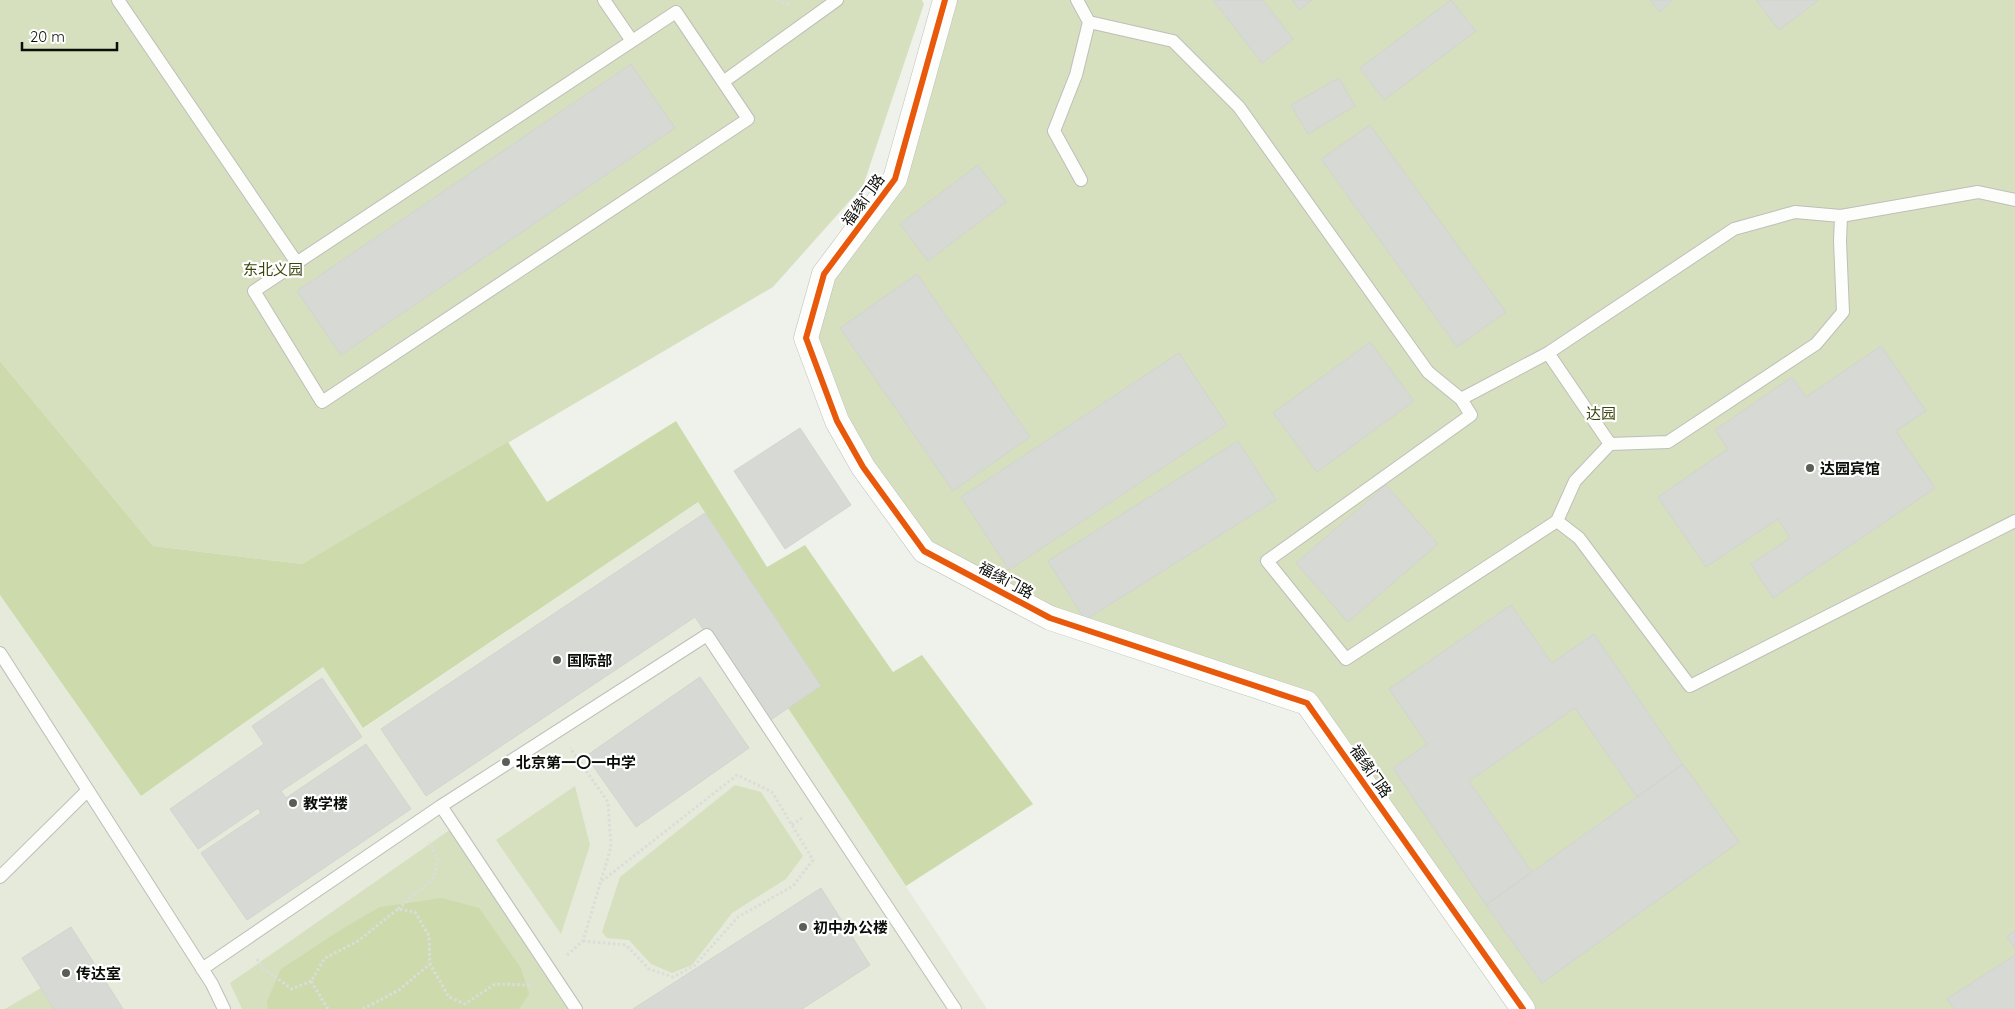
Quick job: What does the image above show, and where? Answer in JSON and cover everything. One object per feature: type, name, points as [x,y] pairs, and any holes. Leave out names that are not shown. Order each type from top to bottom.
[{"type":"street","name":"福缘门路","points":[[945,0],[895,179],[824,274],[806,338],[837,421],[863,467],[924,551],[1050,618],[1308,703],[1523,1009]]},
{"type":"lane","points":[[118,0],[297,263]]},
{"type":"lane","points":[[604,0],[632,42]]},
{"type":"lane","points":[[723,82],[837,0]]},
{"type":"lane","points":[[1077,0],[1089,22],[1076,75],[1054,131],[1081,180]]},
{"type":"lane","points":[[676,12],[748,118],[322,402],[254,291],[632,42],[676,12]]},
{"type":"lane","points":[[1089,22],[1173,40],[1239,107],[1428,372],[1461,400],[1471,415],[1267,561],[1346,658],[1557,521],[1575,481],[1610,444],[1668,442],[1816,344],[1843,312],[1840,241],[1842,216]]},
{"type":"lane","points":[[1461,400],[1548,353],[1734,229],[1795,212],[1842,216],[1978,192],[2015,200]]},
{"type":"lane","points":[[1548,353],[1610,444]]},
{"type":"lane","points":[[1557,521],[1579,538],[1690,686],[2015,521]]},
{"type":"lane","points":[[202,969],[441,806],[707,635],[955,1009]]},
{"type":"lane","points":[[0,652],[212,984],[224,1009]]},
{"type":"lane","points":[[0,877],[88,790]]},
{"type":"lane","points":[[441,806],[576,1009]]},
{"type":"path","points":[[398,909],[416,912],[429,936],[430,964],[449,997],[465,1004],[495,984],[528,985],[550,970],[583,941],[611,847],[608,802],[557,731]]},
{"type":"path","points":[[583,941],[626,945],[650,969],[674,977],[694,966],[738,917],[793,886],[813,860],[772,792],[737,775],[601,882]]},
{"type":"path","points":[[245,940],[263,968],[292,988],[311,981],[325,958],[358,941],[433,879],[438,859],[418,822]]},
{"type":"path","points":[[363,1009],[399,990],[430,964]]},
{"type":"path","points":[[311,981],[328,1009]]},
{"type":"shaded area","name":"北京第一〇一中学","points":[[698,502],[705,513],[788,708],[987,1009],[0,1009],[0,595],[141,796],[323,667],[364,728]]},
{"type":"green space","name":"东北义园","points":[[0,0],[922,0],[924,4],[863,186],[773,287],[302,564],[153,546],[0,361]]},
{"type":"green space","name":"达园","points":[[945,0],[2015,0],[2015,1009],[1527,1009],[1307,703],[1050,618],[924,551],[863,467],[806,338],[824,274],[895,179]]},
{"type":"green space","points":[[0,361],[153,546],[302,564],[508,442],[547,502],[676,421],[767,567],[805,545],[893,672],[922,655],[1033,804],[906,886],[788,708],[820,686],[698,502],[363,728],[323,667],[141,796],[0,595]]},
{"type":"green space","points":[[735,785],[761,792],[803,856],[786,879],[732,913],[692,965],[672,973],[651,964],[629,940],[607,938],[602,932],[620,877]]},
{"type":"green space","points":[[575,786],[590,845],[561,934],[496,840]]},
{"type":"green space","points":[[454,827],[576,1009],[242,1009],[230,983]]},
{"type":"green space","points":[[442,898],[479,908],[521,968],[529,994],[519,1009],[268,1009],[267,1001],[281,969],[342,929],[380,907]]},
{"type":"green space","points":[[41,988],[54,1009],[5,1009]]},
{"type":"building","points":[[1213,0],[1263,0],[1293,39],[1262,63]]},
{"type":"building","points":[[1292,0],[1312,0],[1300,10]]},
{"type":"building","points":[[1451,0],[1476,31],[1384,100],[1360,68]]},
{"type":"building","points":[[1650,0],[1673,0],[1660,12]]},
{"type":"building","points":[[1756,0],[1819,0],[1779,30]]},
{"type":"building","points":[[631,64],[675,128],[341,355],[297,291]]},
{"type":"building","points":[[1339,78],[1355,106],[1308,134],[1291,105]]},
{"type":"building","points":[[1370,125],[1506,312],[1457,347],[1321,159]]},
{"type":"building","points":[[978,165],[1006,202],[928,261],[900,224]]},
{"type":"building","points":[[917,274],[1030,437],[953,491],[840,328]]},
{"type":"building","points":[[1370,342],[1414,401],[1317,472],[1273,413]]},
{"type":"building","name":"达园宾馆","points":[[1881,346],[1926,411],[1896,431],[1935,488],[1773,598],[1751,564],[1790,538],[1778,519],[1706,567],[1658,497],[1728,449],[1715,430],[1792,377],[1806,397]]},
{"type":"building","points":[[1179,353],[1227,425],[1009,570],[961,497]]},
{"type":"building","points":[[800,428],[851,505],[785,549],[734,471]]},
{"type":"building","points":[[1238,441],[1276,500],[1085,620],[1048,561]]},
{"type":"building","points":[[1386,485],[1438,544],[1348,622],[1296,563]]},
{"type":"building","name":"国际部","points":[[705,513],[821,686],[766,723],[695,617],[426,796],[381,729]]},
{"type":"building","points":[[1511,605],[1552,663],[1594,634],[1683,764],[1637,797],[1575,708],[1469,781],[1532,872],[1486,905],[1393,768],[1427,744],[1389,689]]},
{"type":"building","points":[[700,677],[749,748],[636,827],[586,756]]},
{"type":"building","name":"教学楼","points":[[322,678],[362,737],[281,791],[286,798],[366,744],[411,809],[247,920],[201,853],[261,813],[258,808],[198,849],[170,809],[264,744],[252,726]]},
{"type":"building","points":[[1683,764],[1739,842],[1542,983],[1486,905]]},
{"type":"building","name":"初中办公楼","points":[[821,888],[870,965],[802,1009],[633,1009]]},
{"type":"building","name":"传达室","points":[[71,927],[123,1009],[54,1009],[22,958]]},
{"type":"building","points":[[2015,931],[2015,949],[2007,936]]},
{"type":"building","points":[[2015,955],[2015,1009],[1954,1009],[1947,999]]},
{"type":"cycle path","points":[[945,0],[895,179],[824,274],[806,338],[837,421],[863,467],[924,551],[1050,618],[1307,703],[1523,1009]]},
{"type":"place","name":"达园宾馆","points":[[1810,468]]},
{"type":"place","name":"国际部","points":[[557,660]]},
{"type":"place","name":"北京第一〇一中学","points":[[506,762]]},
{"type":"place","name":"教学楼","points":[[293,803]]},
{"type":"place","name":"初中办公楼","points":[[803,927]]},
{"type":"place","name":"传达室","points":[[66,973]]}]
